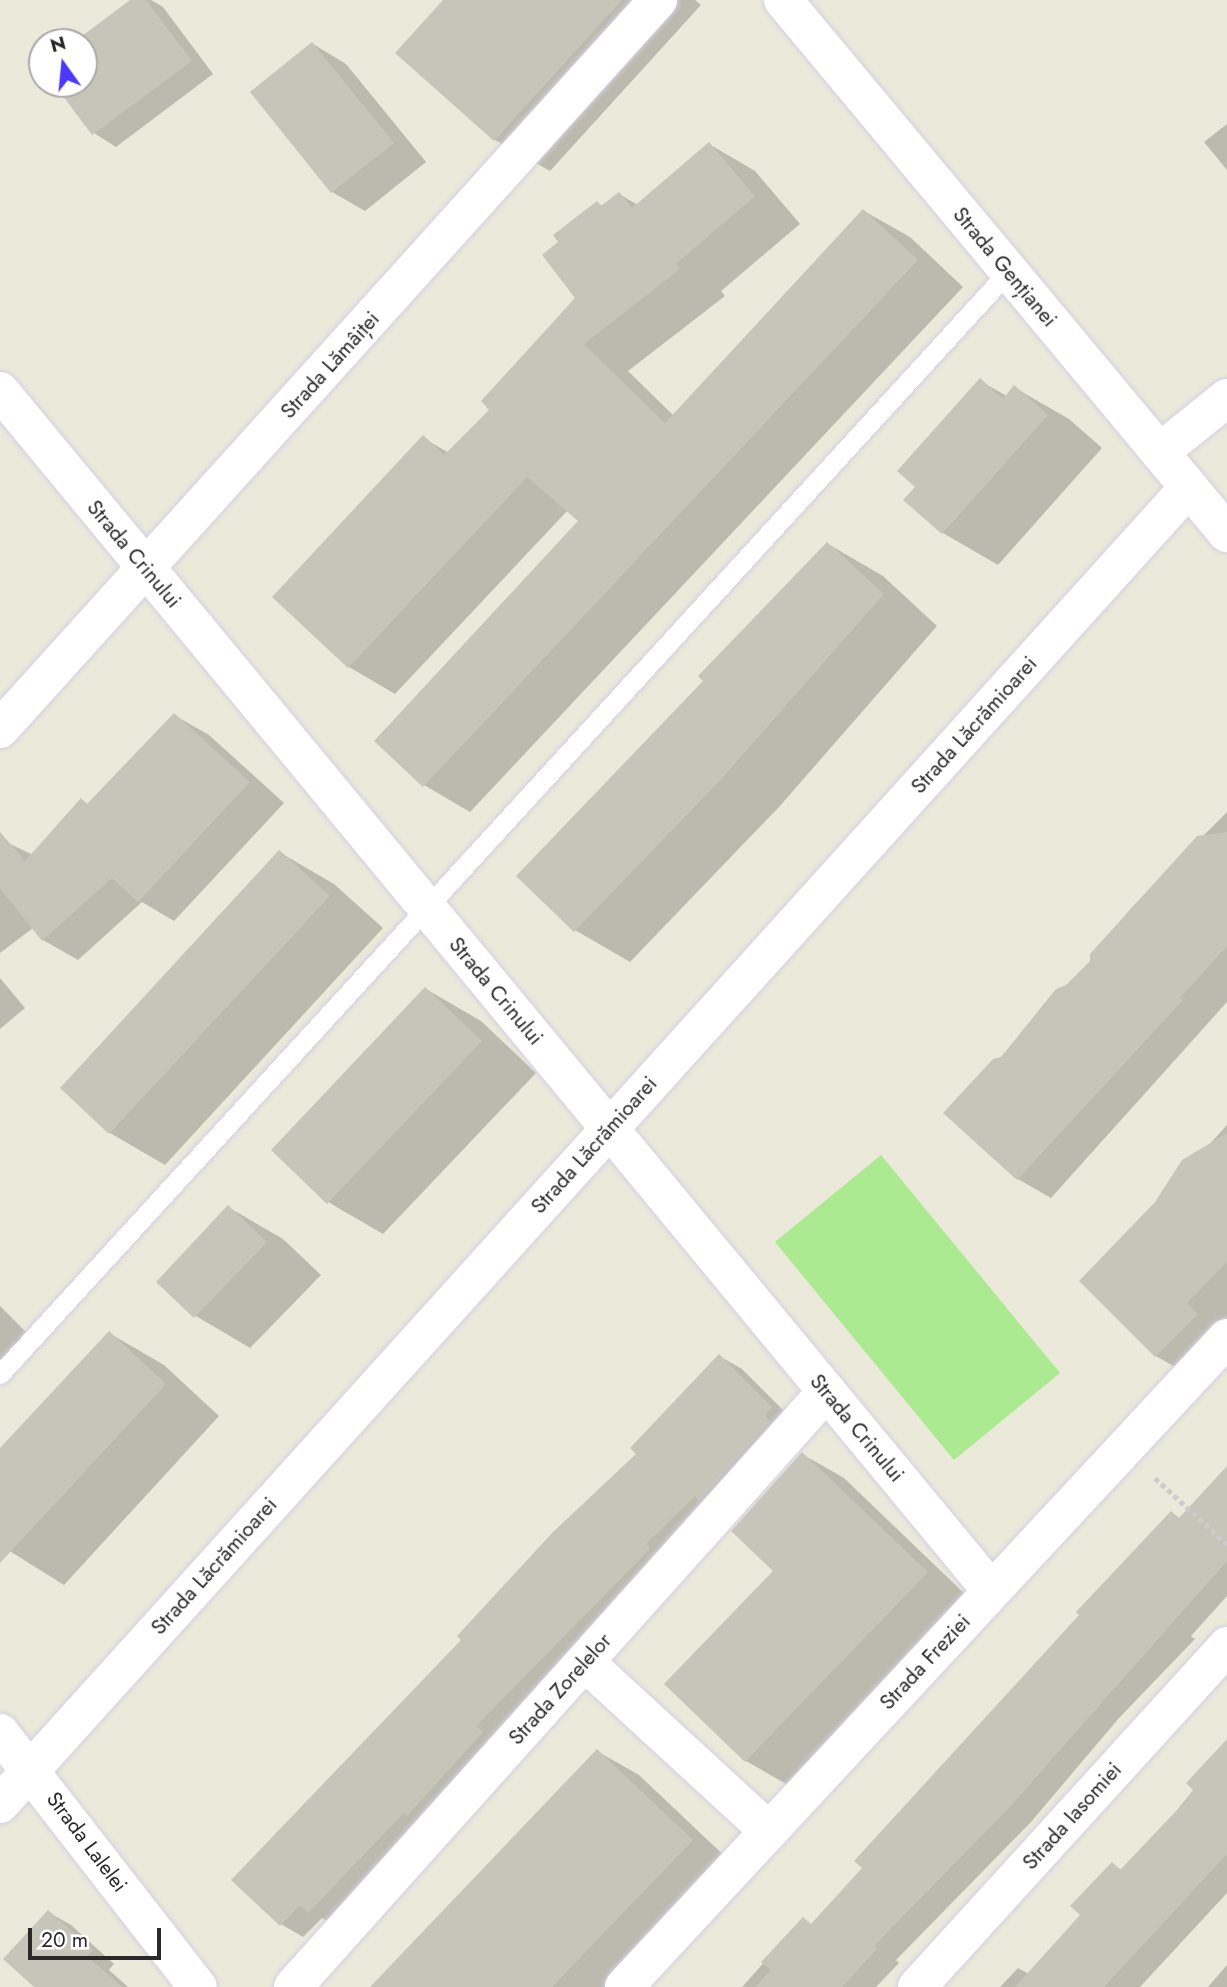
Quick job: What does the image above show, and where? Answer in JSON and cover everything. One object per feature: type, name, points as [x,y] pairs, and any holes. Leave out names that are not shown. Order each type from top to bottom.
[{"type":"street","name":"Strada Lămâiței","points":[[0,729],[658,0]]},
{"type":"street","name":"Strada Gențianei","points":[[783,0],[1227,533]]},
{"type":"street","name":"Strada Crinului","points":[[0,391],[992,1590]]},
{"type":"street","points":[[1160,452],[1227,398]]},
{"type":"street","name":"Strada Lăcrămioarei","points":[[0,1804],[1189,488]]},
{"type":"street","name":"Strada Freziei","points":[[624,1987],[1227,1338]]},
{"type":"street","name":"Strada Zorelelor","points":[[293,1987],[827,1391]]},
{"type":"street","name":"Strada Iasomiei","points":[[917,1987],[1227,1646]]},
{"type":"street","points":[[585,1662],[769,1831]]},
{"type":"street","name":"Strada Lalelei","points":[[0,1733],[31,1769],[198,1987]]},
{"type":"lane","points":[[0,1374],[1009,271]]},
{"type":"path","points":[[1124,1449],[1227,1544]]},
{"type":"green space","points":[[881,1155],[1060,1373],[954,1460],[775,1242]]},
{"type":"building","points":[[130,0],[146,0],[192,61],[92,135],[64,98],[98,98],[98,28],[93,28]]},
{"type":"building","points":[[443,0],[622,0],[494,141],[395,53]]},
{"type":"building","points":[[312,42],[394,143],[331,193],[250,92]]},
{"type":"building","points":[[709,142],[755,196],[676,264],[680,269],[584,344],[665,423],[863,209],[918,260],[423,787],[374,741],[578,521],[527,477],[348,668],[272,597],[423,435],[444,455],[489,410],[481,401],[575,298],[542,255],[558,242],[553,235],[597,201],[601,206],[619,192],[632,208]]},
{"type":"building","points":[[980,378],[1003,399],[1014,385],[1048,415],[942,534],[903,500],[915,487],[897,471]]},
{"type":"building","points":[[827,542],[884,594],[724,776],[574,932],[516,876],[703,681],[698,676]]},
{"type":"building","points":[[174,713],[250,782],[138,902],[112,878],[42,941],[0,888],[0,832],[25,861],[81,798],[87,804]]},
{"type":"building","points":[[1227,832],[1227,946],[1180,998],[1183,1000],[1017,1180],[943,1113],[993,1059],[1001,1057],[1056,989],[1066,985],[1090,961],[1090,954],[1197,836]]},
{"type":"building","points":[[279,850],[330,896],[109,1134],[60,1088]]},
{"type":"building","points":[[425,987],[482,1041],[327,1204],[271,1150]]},
{"type":"building","points":[[1227,1133],[1227,1262],[1187,1303],[1198,1314],[1155,1357],[1079,1281],[1155,1202],[1182,1160]]},
{"type":"building","points":[[228,1205],[267,1242],[194,1318],[156,1282]]},
{"type":"building","points":[[109,1331],[166,1384],[0,1563],[0,1448]]},
{"type":"building","points":[[719,1354],[772,1407],[765,1416],[770,1421],[699,1501],[695,1496],[646,1544],[650,1549],[476,1726],[483,1732],[407,1816],[404,1813],[308,1913],[300,1905],[280,1926],[231,1880],[461,1640],[457,1636],[553,1532],[636,1454],[630,1448]]},
{"type":"building","points":[[802,1452],[928,1572],[745,1762],[664,1684],[773,1571],[731,1531]]},
{"type":"building","points":[[1227,1466],[1227,1561],[1008,1809],[874,1946],[877,1949],[842,1987],[755,1987],[771,1970],[761,1962],[803,1917],[811,1924],[862,1868],[854,1861],[1079,1615],[1076,1612],[1171,1511],[1179,1518]]},
{"type":"building","points":[[1227,1739],[1227,1854],[1104,1987],[1015,1987],[1080,1915],[1070,1906],[1112,1862],[1120,1870],[1177,1810],[1193,1790],[1186,1783]]},
{"type":"building","points":[[597,1749],[693,1840],[552,1987],[370,1987]]},
{"type":"building","points":[[48,1910],[93,1950],[87,1956],[122,1987],[34,1987],[3,1959]]}]
